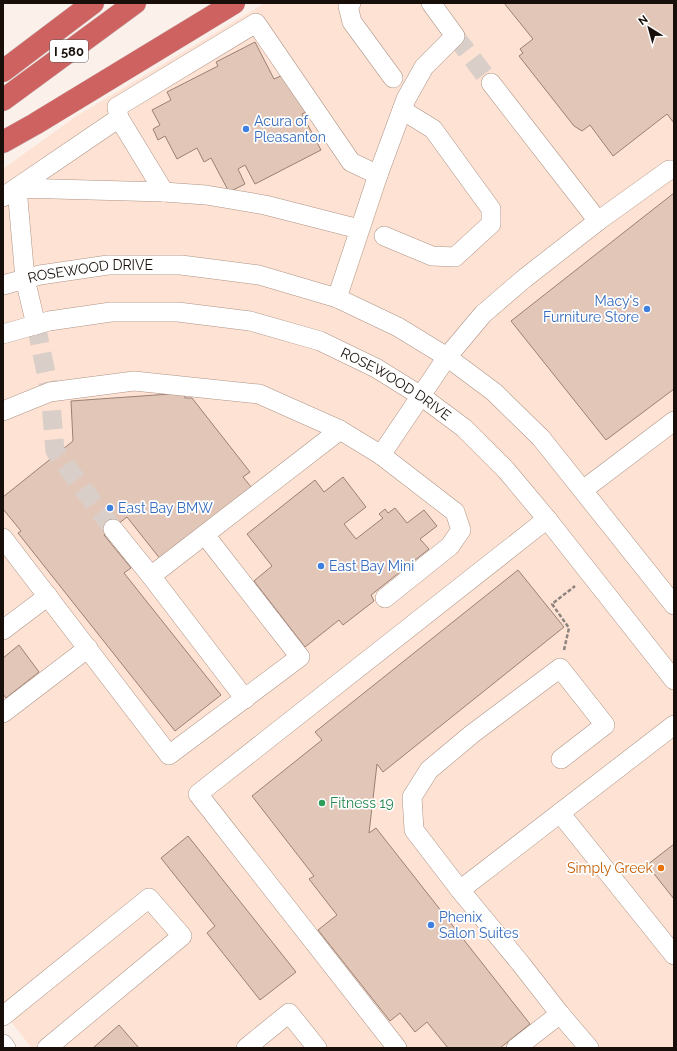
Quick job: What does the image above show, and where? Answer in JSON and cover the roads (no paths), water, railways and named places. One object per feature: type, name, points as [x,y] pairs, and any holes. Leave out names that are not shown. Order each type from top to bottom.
[{"type":"highway","name":"I 580","points":[[3,71],[93,3]]},
{"type":"highway","name":"I 580","points":[[3,100],[135,3]]},
{"type":"highway","points":[[3,142],[234,3]]},
{"type":"street","points":[[351,3],[348,6],[352,22],[392,78]]},
{"type":"street","points":[[336,298],[406,99],[424,67],[455,36],[431,3]]},
{"type":"street","points":[[164,192],[119,118],[117,107],[256,23],[352,162],[378,175]]},
{"type":"street","points":[[491,83],[598,221]]},
{"type":"street","points":[[384,236],[432,256],[455,257],[491,224],[491,209],[433,129],[402,110]]},
{"type":"street","points":[[10,193],[119,118]]},
{"type":"street","points":[[381,455],[447,357],[483,314],[525,278],[598,221],[669,170],[674,170]]},
{"type":"street","points":[[10,193],[164,192],[206,195],[265,205],[359,229]]},
{"type":"street","points":[[10,193],[25,279],[36,325]]},
{"type":"street","name":"ROSEWOOD DRIVE","points":[[3,285],[40,275],[108,265],[181,265],[259,275],[336,298],[398,327],[447,357],[499,397],[541,438],[674,605]]},
{"type":"street","name":"ROSEWOOD DRIVE","points":[[3,334],[50,321],[111,312],[178,312],[250,321],[320,342],[376,368],[421,396],[464,428],[506,470],[547,519],[674,680]]},
{"type":"street","points":[[3,410],[50,392],[134,381],[259,394],[340,430],[381,455],[455,512],[461,530],[450,546],[385,598]]},
{"type":"street","points":[[583,490],[674,421]]},
{"type":"street","points":[[151,576],[340,430]]},
{"type":"street","points":[[398,1048],[198,794],[547,519]]},
{"type":"street","points":[[113,529],[246,699]]},
{"type":"street","points":[[3,538],[169,755],[246,699],[300,657],[204,535]]},
{"type":"street","points":[[3,630],[48,596]]},
{"type":"street","points":[[3,713],[88,648]]},
{"type":"street","points":[[561,759],[605,725],[560,668],[472,734],[428,770],[412,796],[414,830],[460,890],[589,1048]]},
{"type":"street","points":[[460,890],[674,725]]},
{"type":"street","points":[[560,813],[674,955]]},
{"type":"street","points":[[3,1016],[149,898],[182,936],[47,1048]]},
{"type":"street","points":[[246,1048],[289,1013],[317,1048]]},
{"type":"street","points":[[516,1048],[560,1014]]},
{"type":"street","points":[[3,1044],[6,1048]]},
{"type":"tunnel","points":[[455,36],[491,83]]},
{"type":"tunnel","points":[[36,325],[50,392],[55,451],[113,529]]},
{"type":"place","name":"Acura of Pleasanton","points":[[246,129]]},
{"type":"place","name":"Macy's Furniture Store","points":[[647,309]]},
{"type":"place","name":"East Bay BMW","points":[[110,508]]},
{"type":"place","name":"East Bay Mini","points":[[321,566]]},
{"type":"place","name":"Fitness 19","points":[[322,803]]},
{"type":"place","name":"Simply Greek","points":[[661,868]]},
{"type":"place","name":"Phenix Salon Suites","points":[[431,925]]}]
